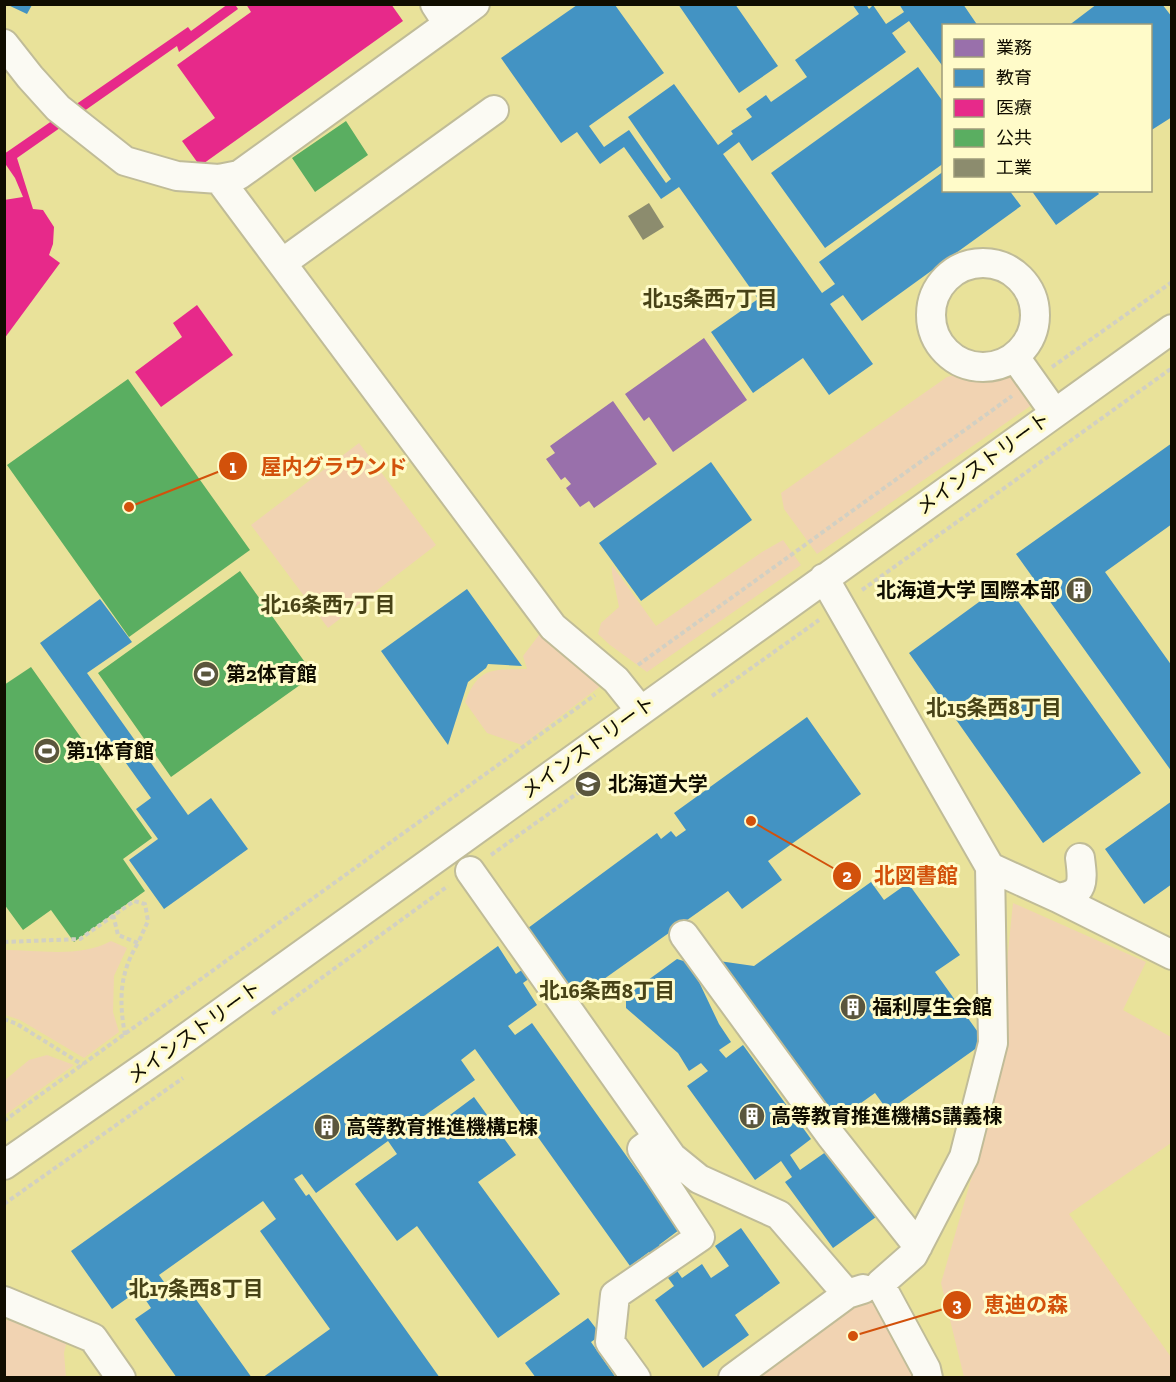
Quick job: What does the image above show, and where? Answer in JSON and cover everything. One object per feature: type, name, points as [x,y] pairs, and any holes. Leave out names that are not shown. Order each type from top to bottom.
[{"type":"lane","points":[[4,44],[58,108],[125,161],[177,176],[219,179],[239,175],[442,14],[476,4]]},
{"type":"lane","points":[[282,263],[494,110]]},
{"type":"lane","points":[[219,179],[553,627],[616,681],[640,710]]},
{"type":"lane","name":"メインストリート","points":[[4,1165],[165,1053],[1172,328]]},
{"type":"lane","points":[[1015,357],[1054,412]]},
{"type":"lane","points":[[733,1377],[847,1294],[880,1284],[913,1255],[964,1157],[993,1043],[990,867],[824,578]]},
{"type":"lane","points":[[1058,898],[1071,896],[1080,887],[1083,877],[1080,858]]},
{"type":"lane","points":[[990,867],[1172,954]]},
{"type":"lane","points":[[470,871],[672,1157],[699,1179],[779,1215],[847,1294]]},
{"type":"lane","points":[[684,935],[831,1136],[918,1246]]},
{"type":"lane","points":[[636,1377],[610,1342],[615,1295],[700,1237],[642,1149],[657,1138]]},
{"type":"lane","points":[[880,1284],[926,1369],[928,1377]]},
{"type":"lane","points":[[4,1301],[93,1338],[121,1377]]},
{"type":"path","points":[[4,1121],[1172,282]]},
{"type":"path","points":[[709,699],[1172,368]]},
{"type":"path","points":[[4,942],[80,939],[134,901],[145,904],[148,921],[129,957],[123,974],[121,993],[125,1035]]},
{"type":"path","points":[[113,914],[117,935],[138,943]]},
{"type":"path","points":[[4,1019],[17,1024],[83,1065]]},
{"type":"path","points":[[4,1204],[183,1078]]},
{"type":"shaded area","name":"北海道大学","points":[[5,5],[1171,5],[1171,1377],[5,1377]]},
{"type":"shaded area","points":[[982,368],[1014,376],[1036,402],[817,554],[784,509],[781,493],[947,377]]},
{"type":"shaded area","points":[[359,443],[436,545],[328,628],[251,525]]},
{"type":"shaded area","points":[[783,540],[801,565],[647,672],[598,634],[601,623],[619,607],[612,565],[656,626],[762,552]]},
{"type":"shaded area","points":[[542,631],[606,682],[522,745],[487,733],[465,702],[470,690],[488,672],[527,669],[523,656]]},
{"type":"shaded area","points":[[1013,903],[1146,962],[1123,1010],[1171,1037],[1171,1143],[1069,1214],[1171,1357],[1171,1377],[964,1377],[941,1283],[992,1107]]},
{"type":"shaded area","points":[[111,941],[127,948],[114,976],[113,1012],[119,1032],[84,1058],[20,1020],[5,1015],[5,950],[45,952],[86,950]]},
{"type":"shaded area","points":[[47,1055],[74,1065],[5,1115],[5,1080],[29,1060]]},
{"type":"shaded area","points":[[880,1284],[944,1377],[733,1378]]},
{"type":"shaded area","points":[[5,1320],[38,1324],[71,1324],[64,1353],[66,1377],[5,1378]]},
{"type":"building: 業務","points":[[704,338],[747,400],[673,452],[649,417],[644,421],[625,394]]},
{"type":"building: 業務","points":[[613,401],[657,464],[594,508],[589,501],[580,507],[566,488],[571,484],[565,477],[561,480],[546,459],[555,453],[550,446]]},
{"type":"building: 教育","points":[[678,4],[735,4],[778,66],[739,93]]},
{"type":"building: 教育","points":[[852,4],[866,4],[869,9],[873,5],[886,24],[904,12],[899,4],[963,4],[977,24],[942,24],[942,65],[909,21],[892,33],[906,52],[752,161],[739,142],[723,154],[822,293],[835,284],[819,262],[942,172],[942,192],[1010,192],[1021,206],[862,321],[843,295],[830,304],[873,364],[829,395],[803,358],[753,393],[711,332],[758,299],[679,187],[661,199],[624,147],[600,164],[577,132],[561,143],[501,58],[577,5],[615,5],[664,73],[589,126],[604,147],[629,130],[666,183],[671,179],[628,117],[674,84],[718,145],[733,134],[731,131],[752,117],[746,109],[766,95],[771,102],[807,77],[795,60],[859,14]]},
{"type":"building: 教育","points":[[1097,4],[1162,4],[1172,17],[1172,117],[1152,130],[1152,24],[1071,24]]},
{"type":"building: 教育","points":[[8,5],[32,5],[27,14]]},
{"type":"building: 教育","points":[[918,67],[942,100],[942,164],[825,248],[771,173]]},
{"type":"building: 教育","points":[[1032,192],[1098,192],[1099,194],[1056,225]]},
{"type":"building: 教育","name":"北海道大学 国際本部","points":[[1172,443],[1172,524],[1105,572],[1172,666],[1172,772],[1016,554]]},
{"type":"building: 教育","points":[[711,462],[752,520],[641,601],[599,543]]},
{"type":"building: 教育","points":[[1005,583],[1141,773],[1043,843],[909,653]]},
{"type":"building: 教育","points":[[467,589],[522,666],[488,664],[468,682],[448,745],[381,651]]},
{"type":"building: 教育","points":[[100,599],[132,642],[87,673],[188,815],[211,798],[248,849],[164,909],[129,860],[158,839],[136,809],[151,798],[40,643]]},
{"type":"building: 教育","points":[[807,717],[861,794],[768,861],[782,880],[742,909],[728,891],[573,1001],[547,966],[523,983],[537,1005],[508,1026],[515,1035],[532,1023],[679,1230],[659,1245],[682,1278],[702,1264],[711,1278],[729,1266],[715,1246],[741,1228],[780,1283],[735,1315],[749,1335],[703,1368],[655,1300],[674,1286],[649,1252],[630,1266],[475,1049],[461,1060],[475,1080],[414,1123],[423,1135],[474,1097],[516,1155],[478,1182],[560,1294],[498,1338],[417,1226],[397,1241],[355,1184],[397,1154],[388,1141],[316,1193],[302,1174],[294,1179],[306,1196],[309,1194],[440,1378],[262,1378],[330,1329],[260,1231],[276,1219],[263,1201],[159,1275],[172,1293],[185,1284],[252,1378],[177,1378],[135,1319],[151,1308],[139,1290],[112,1309],[71,1251],[498,946],[516,974],[542,956],[524,931],[657,833],[661,839],[671,831],[676,837],[686,830],[674,813]]},
{"type":"building: 教育","points":[[1172,801],[1172,884],[1144,904],[1105,849]]},
{"type":"building: 教育","name":"福利厚生会館","points":[[871,882],[884,900],[908,883],[960,955],[935,972],[985,1042],[888,1111],[875,1093],[830,1125],[712,960],[754,966]]},
{"type":"building: 教育","name":"高等教育推進機構S講義棟","points":[[677,959],[690,963],[719,1024],[731,1042],[719,1050],[726,1058],[743,1045],[811,1139],[790,1155],[800,1170],[830,1149],[876,1217],[833,1248],[785,1182],[792,1177],[781,1161],[755,1180],[687,1086],[708,1071],[701,1063],[689,1071],[678,1053],[626,1008],[626,996]]},
{"type":"building: 教育","points":[[588,1318],[601,1335],[591,1342],[616,1378],[536,1378],[525,1363]]},
{"type":"building: 医療","points":[[228,4],[239,4],[236,6],[238,9],[179,52],[177,46],[17,158],[33,209],[43,210],[54,227],[53,244],[49,255],[60,263],[4,339],[4,200],[23,197],[15,178],[4,162],[4,154],[188,27],[191,31]]},
{"type":"building: 医療","points":[[246,4],[391,4],[403,21],[200,166],[182,141],[215,118],[177,65],[251,12]]},
{"type":"building: 医療","points":[[197,305],[233,355],[161,407],[135,372],[182,337],[173,323]]},
{"type":"building: 公共","points":[[346,121],[368,155],[315,192],[292,158]]},
{"type":"building: 公共","points":[[128,379],[250,550],[129,637],[7,465]]},
{"type":"building: 公共","name":"第2体育館","points":[[240,571],[314,675],[171,777],[98,673]]},
{"type":"building: 公共","name":"第1体育館","points":[[31,667],[152,838],[123,859],[145,891],[74,942],[51,910],[23,930],[4,904],[4,685]]},
{"type":"building: 工業","points":[[649,203],[664,227],[643,240],[628,216]]},
{"type":"place","name":"屋内グラウンド","points":[[129,507]]},
{"type":"place","name":"北海道大学 国際本部","points":[[1079,590]]},
{"type":"place","name":"第2体育館","points":[[206,674]]},
{"type":"place","name":"第1体育館","points":[[47,751]]},
{"type":"place","name":"北海道大学","points":[[588,784]]},
{"type":"place","name":"北図書館","points":[[751,821]]},
{"type":"place","name":"福利厚生会館","points":[[853,1007]]},
{"type":"place","name":"高等教育推進機構S講義棟","points":[[752,1116]]},
{"type":"place","name":"高等教育推進機構E棟","points":[[327,1127]]},
{"type":"place","name":"恵迪の森","points":[[853,1336]]},
{"type":"district","name":"北15条西7丁目","points":[[710,299]]},
{"type":"district","name":"北16条西7丁目","points":[[328,605]]},
{"type":"district","name":"北15条西8丁目","points":[[994,708]]},
{"type":"district","name":"北16条西8丁目","points":[[607,991]]},
{"type":"district","name":"北17条西8丁目","points":[[196,1289]]}]
